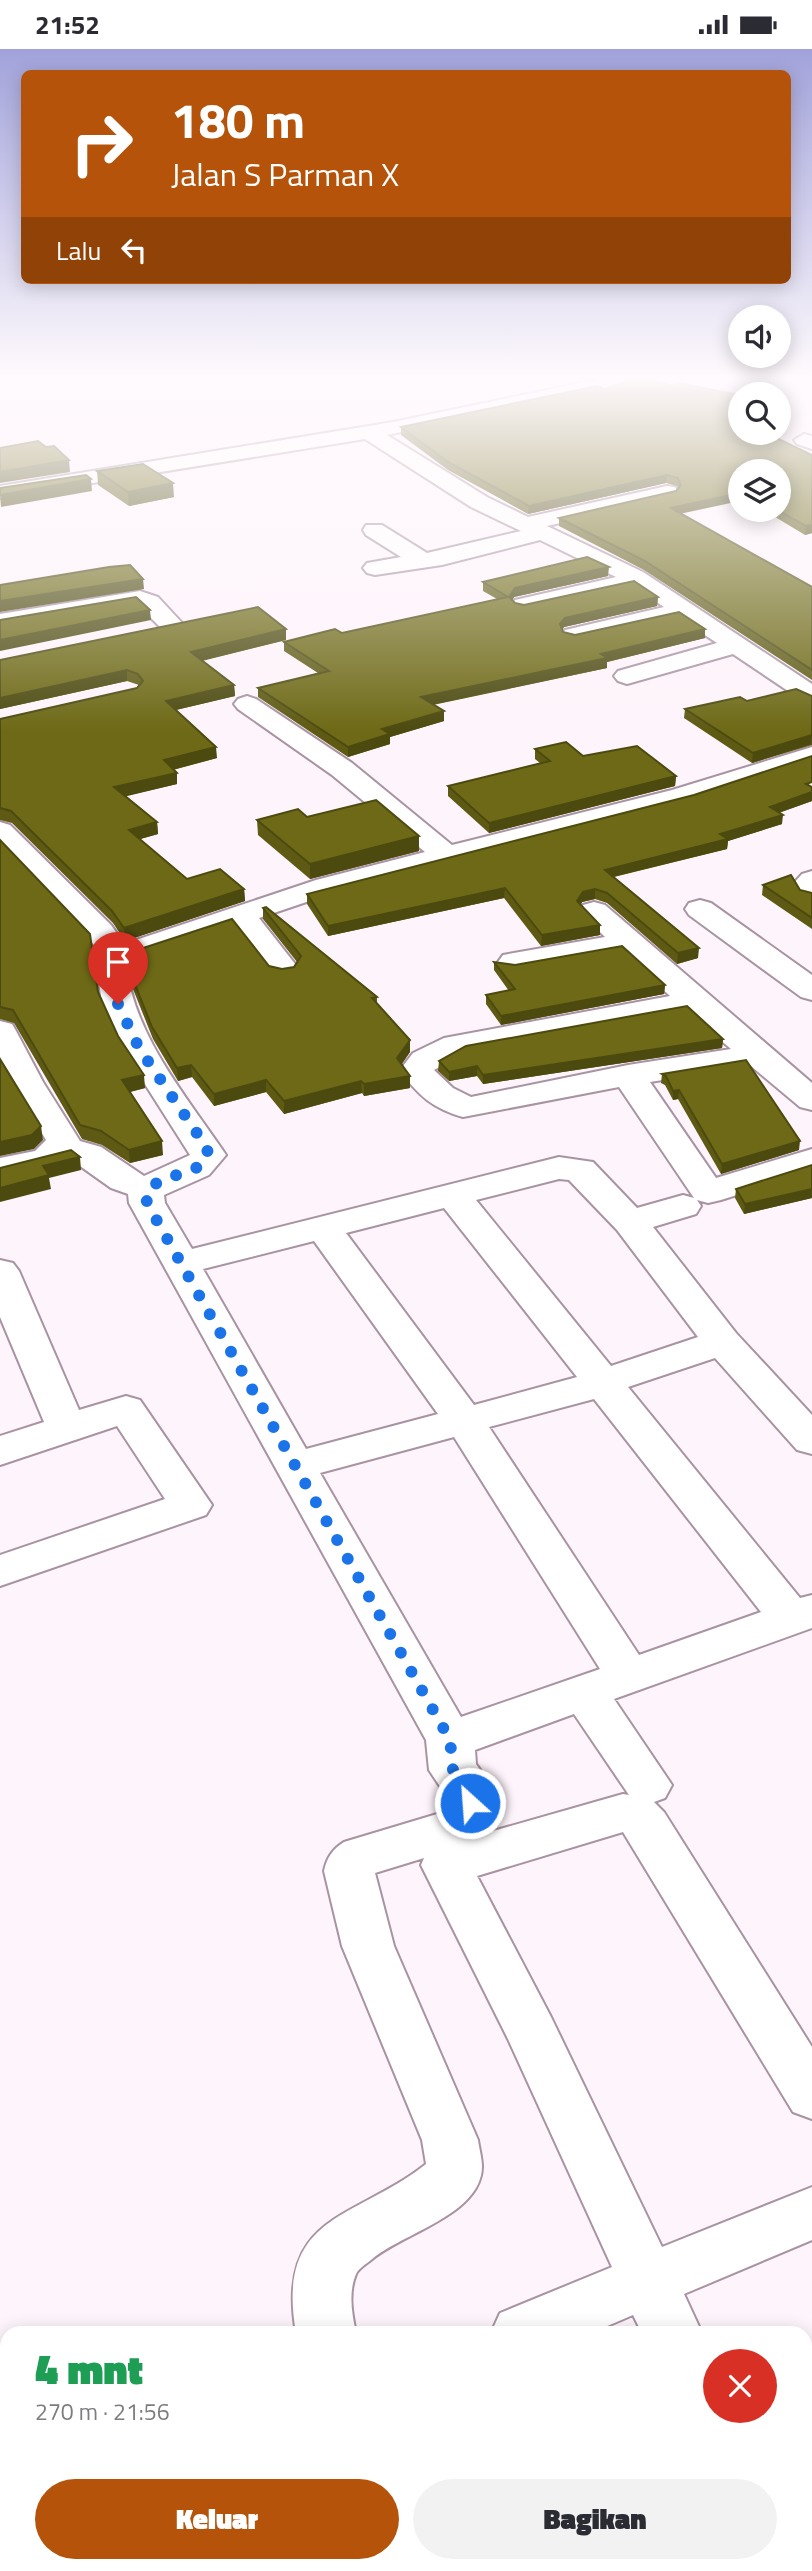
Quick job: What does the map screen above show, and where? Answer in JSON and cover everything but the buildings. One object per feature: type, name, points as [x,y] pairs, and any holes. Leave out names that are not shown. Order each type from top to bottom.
[{"type":"street","points":[[472,497],[532,529],[638,579],[812,696]]},
{"type":"street","points":[[375,568],[423,561],[650,497]]},
{"type":"street","points":[[374,530],[423,561]]},
{"type":"street","points":[[523,605],[638,579]]},
{"type":"street","points":[[0,621],[140,598],[150,602],[172,625]]},
{"type":"street","points":[[574,635],[685,609]]},
{"type":"street","points":[[147,631],[198,620]]},
{"type":"street","points":[[627,676],[739,645]]},
{"type":"street","points":[[247,704],[342,769],[445,854]]},
{"type":"street","points":[[111,958],[240,914],[445,854],[682,796],[812,755]]},
{"type":"street","points":[[0,831],[100,931],[109,945],[112,980],[118,1004],[139,1048],[207,1148],[208,1155],[201,1164],[155,1182],[149,1187],[147,1203],[450,1740],[453,1770],[466,1784],[474,1821],[431,1837],[362,1856],[351,1863],[349,1879],[368,1946],[450,2140],[454,2166],[452,2177],[425,2199],[363,2229],[329,2259],[321,2306],[325,2326]]},
{"type":"street","points":[[812,880],[807,885],[812,893]]},
{"type":"street","points":[[700,909],[812,990]]},
{"type":"street","points":[[594,911],[694,1001],[812,1100]]},
{"type":"street","points":[[240,914],[283,969]]},
{"type":"street","points":[[514,962],[628,942]]},
{"type":"street","points":[[694,1001],[456,1045],[443,1049],[417,1068],[447,1100],[465,1107],[628,1075],[758,1055]]},
{"type":"street","points":[[0,1031],[13,1085],[63,1140],[61,1150]]},
{"type":"street","points":[[628,1075],[708,1192],[812,1160]]},
{"type":"street","points":[[0,1169],[43,1159],[61,1150],[84,1151],[124,1182],[149,1187]]},
{"type":"street","points":[[183,1263],[559,1167],[572,1167],[586,1173],[630,1222],[722,1342],[812,1440]]},
{"type":"street","points":[[450,1740],[801,1615],[601,1383],[453,1195]]},
{"type":"street","points":[[630,1222],[683,1206]]},
{"type":"street","points":[[323,1228],[464,1421],[629,1676]]},
{"type":"street","points":[[0,1271],[15,1345],[66,1429]]},
{"type":"street","points":[[293,1466],[601,1383],[722,1342]]},
{"type":"street","points":[[0,1451],[127,1409],[191,1506],[0,1571]]},
{"type":"street","points":[[584,1692],[648,1785]]},
{"type":"street","points":[[668,2326],[532,2033],[446,1865],[623,1813],[638,1817],[647,1826],[812,2095]]},
{"type":"street","points":[[537,2326],[812,2213]]},
{"type":"route","points":[[118,1004],[139,1048],[207,1148],[205,1162],[155,1182],[149,1187],[147,1203],[450,1740],[453,1770],[466,1784],[470,1803]]}]
